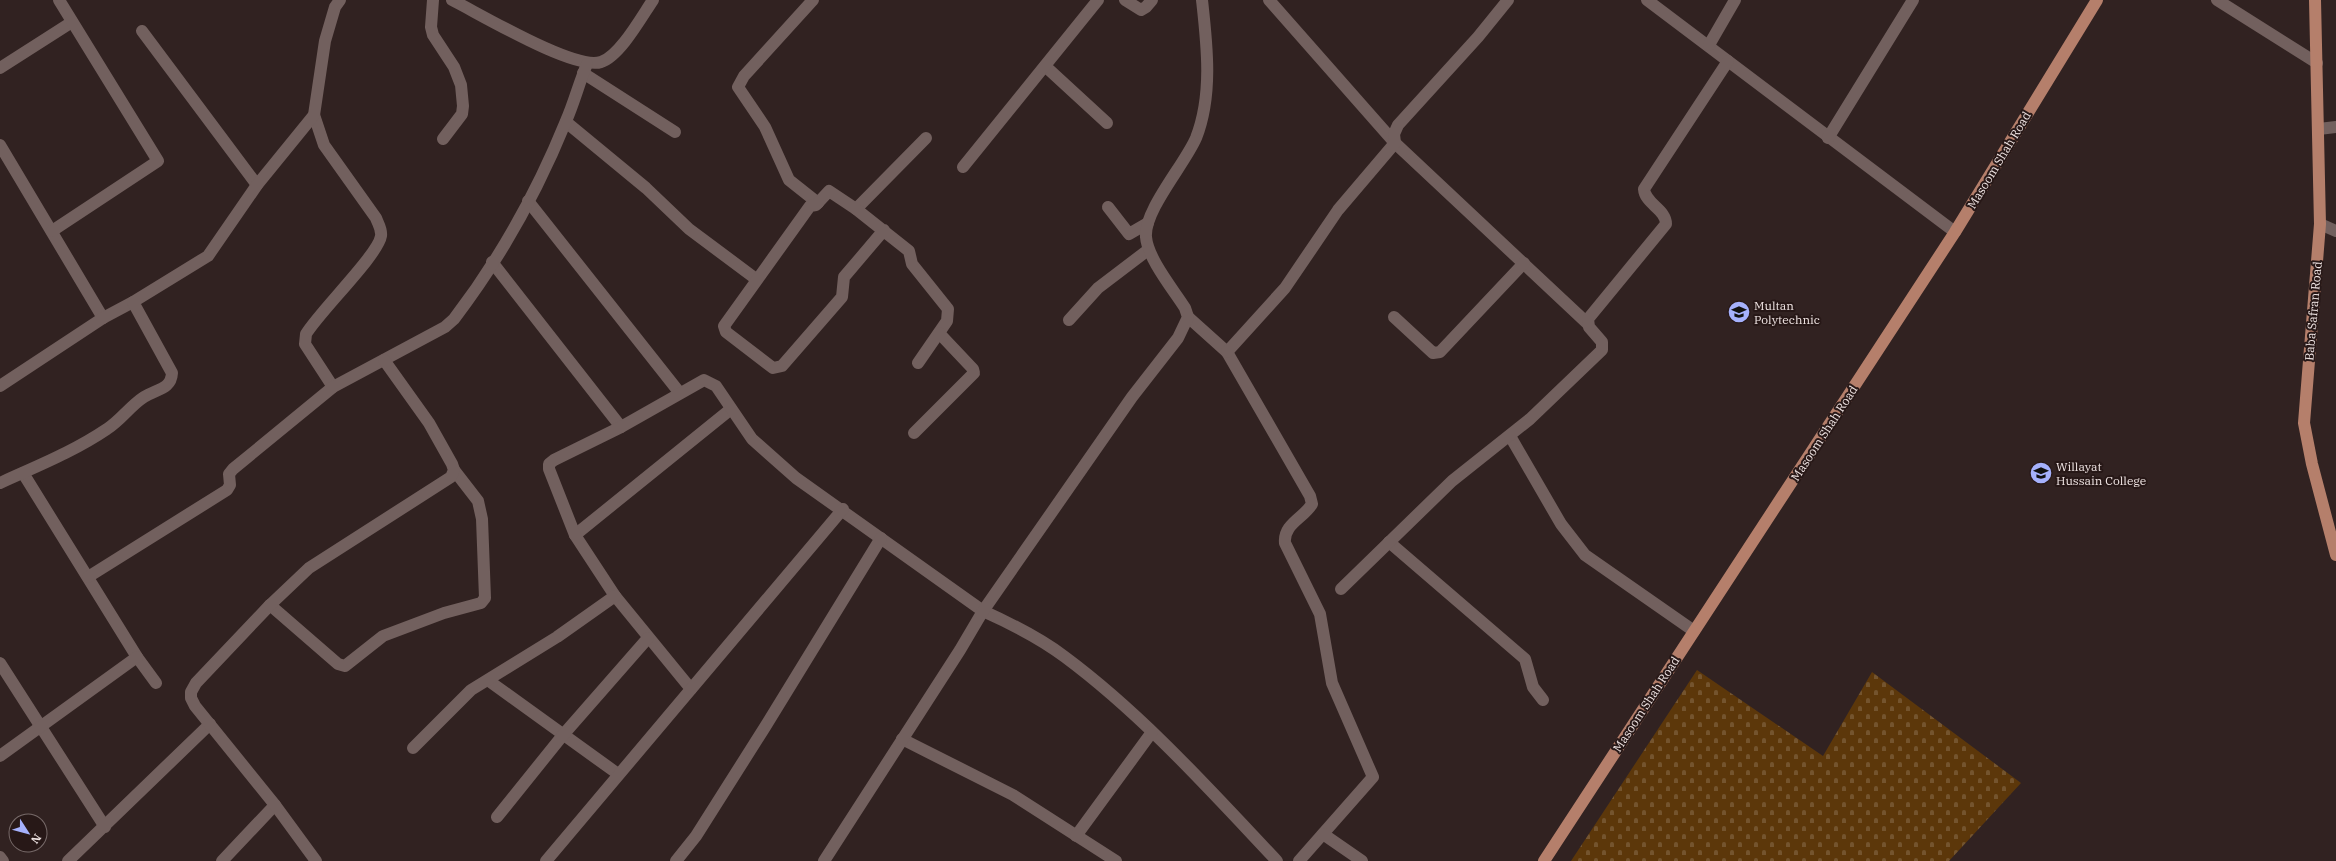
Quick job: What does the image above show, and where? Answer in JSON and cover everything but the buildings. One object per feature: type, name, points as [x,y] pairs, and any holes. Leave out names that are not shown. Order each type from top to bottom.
[{"type":"main road","name":"Masoom Shah Road","points":[[1544,861],[1955,232],[2097,0]]},
{"type":"main road","name":"Baba Safran Road","points":[[2315,0],[2320,224],[2304,422],[2312,464],[2336,555]]},
{"type":"street","points":[[52,231],[158,161],[58,0]]},
{"type":"street","points":[[334,387],[305,344],[306,334],[370,255],[381,236],[376,218],[324,145],[314,115],[325,41],[334,7],[340,0]]},
{"type":"street","points":[[433,0],[431,27],[433,35],[454,67],[461,85],[464,106],[462,114],[443,139]]},
{"type":"street","points":[[88,577],[227,490],[230,485],[228,478],[233,469],[334,387],[445,327],[454,319],[492,262],[528,201],[566,122],[585,69],[602,62],[625,43],[653,0]]},
{"type":"street","points":[[813,0],[744,76],[738,87],[765,127],[789,180],[818,203]]},
{"type":"street","points":[[964,167],[1098,0]]},
{"type":"street","points":[[1124,0],[1140,10],[1146,7],[1152,0]]},
{"type":"street","points":[[1202,0],[1208,57],[1203,106],[1196,138],[1148,223],[1146,236],[1148,250],[1185,308],[1188,317],[1227,352],[1310,496],[1312,504],[1307,512],[1289,526],[1284,535],[1285,543],[1308,585],[1320,614],[1332,683],[1373,777],[1299,861]]},
{"type":"street","points":[[1269,0],[1395,143],[1587,323],[1602,342],[1602,350],[1510,436],[1483,454],[1452,481],[1341,589]]},
{"type":"street","points":[[1227,352],[1285,288],[1338,210],[1395,143],[1394,134],[1398,126],[1478,37],[1508,0]]},
{"type":"street","points":[[1647,0],[1709,45],[1828,138],[1955,232]]},
{"type":"street","points":[[1709,45],[1735,0]]},
{"type":"street","points":[[1828,138],[1913,0]]},
{"type":"street","points":[[2217,0],[2317,63]]},
{"type":"street","points":[[456,1],[585,69],[675,132]]},
{"type":"street","points":[[0,68],[72,22]]},
{"type":"street","points":[[142,31],[257,185]]},
{"type":"street","points":[[1587,323],[1591,314],[1666,224],[1663,214],[1646,198],[1644,189],[1728,61]]},
{"type":"street","points":[[1045,66],[1107,123]]},
{"type":"street","points":[[0,386],[103,318],[133,302],[203,260],[257,185],[314,115]]},
{"type":"street","points":[[566,122],[646,188],[689,229],[756,279]]},
{"type":"street","points":[[2318,129],[2336,127]]},
{"type":"street","points":[[856,209],[926,138]]},
{"type":"street","points":[[0,145],[103,318]]},
{"type":"street","points":[[884,230],[844,277],[842,297],[778,368],[774,368],[726,332],[724,326],[756,279],[810,206],[818,203],[829,191],[856,209],[884,230],[909,251],[912,264],[948,309],[948,321],[918,363]]},
{"type":"street","points":[[528,201],[679,392]]},
{"type":"street","points":[[1108,207],[1129,234],[1148,223]]},
{"type":"street","points":[[2320,224],[2336,231]]},
{"type":"street","points":[[1069,320],[1098,288],[1148,250]]},
{"type":"street","points":[[492,262],[621,427]]},
{"type":"street","points":[[1394,317],[1436,354],[1524,263]]},
{"type":"street","points":[[0,483],[62,456],[108,428],[144,396],[168,386],[172,373],[133,302]]},
{"type":"street","points":[[824,861],[983,611],[1132,397],[1178,338],[1188,317]]},
{"type":"street","points":[[914,433],[974,373],[973,369],[939,333]]},
{"type":"street","points":[[270,605],[338,664],[345,666],[383,636],[444,613],[481,604],[485,598],[482,518],[478,501],[454,470],[429,422],[384,360]]},
{"type":"street","points":[[690,689],[615,596],[575,535],[549,469],[549,464],[621,427],[679,392],[704,380],[710,381],[716,386],[752,439],[796,478],[843,509],[983,611],[1018,627],[1065,656],[1152,732],[1277,861]]},
{"type":"street","points":[[575,535],[731,409]]},
{"type":"street","points":[[1510,436],[1561,524],[1585,555],[1694,631]]},
{"type":"street","points":[[316,861],[275,805],[195,706],[191,698],[191,692],[203,676],[270,605],[309,568],[451,477],[454,470]]},
{"type":"street","points":[[23,473],[137,657],[156,683]]},
{"type":"street","points":[[546,861],[843,509]]},
{"type":"street","points":[[676,861],[696,836],[881,538]]},
{"type":"street","points":[[1389,542],[1525,658],[1533,687],[1543,700]]},
{"type":"street","points":[[413,748],[471,690],[489,681],[615,596]]},
{"type":"street","points":[[497,817],[563,735],[648,638]]},
{"type":"street","points":[[0,756],[137,657]]},
{"type":"street","points":[[0,663],[105,827]]},
{"type":"street","points":[[489,681],[618,774]]},
{"type":"street","points":[[74,859],[210,724]]},
{"type":"street","points":[[1076,836],[1152,732]]},
{"type":"street","points":[[902,740],[1012,795],[1064,826],[1076,836],[1116,861]]},
{"type":"street","points":[[222,861],[275,805]]},
{"type":"street","points":[[1323,834],[1362,861]]},
{"type":"street","points":[[0,857],[3,861]]},
{"type":"green space","points":[[1697,670],[1823,756],[1872,672],[2021,783],[1949,861],[1571,861]]},
{"type":"place","name":"Multan Polytechnic","points":[[1739,312]]},
{"type":"place","name":"Willayat Hussain College","points":[[2041,473]]}]
